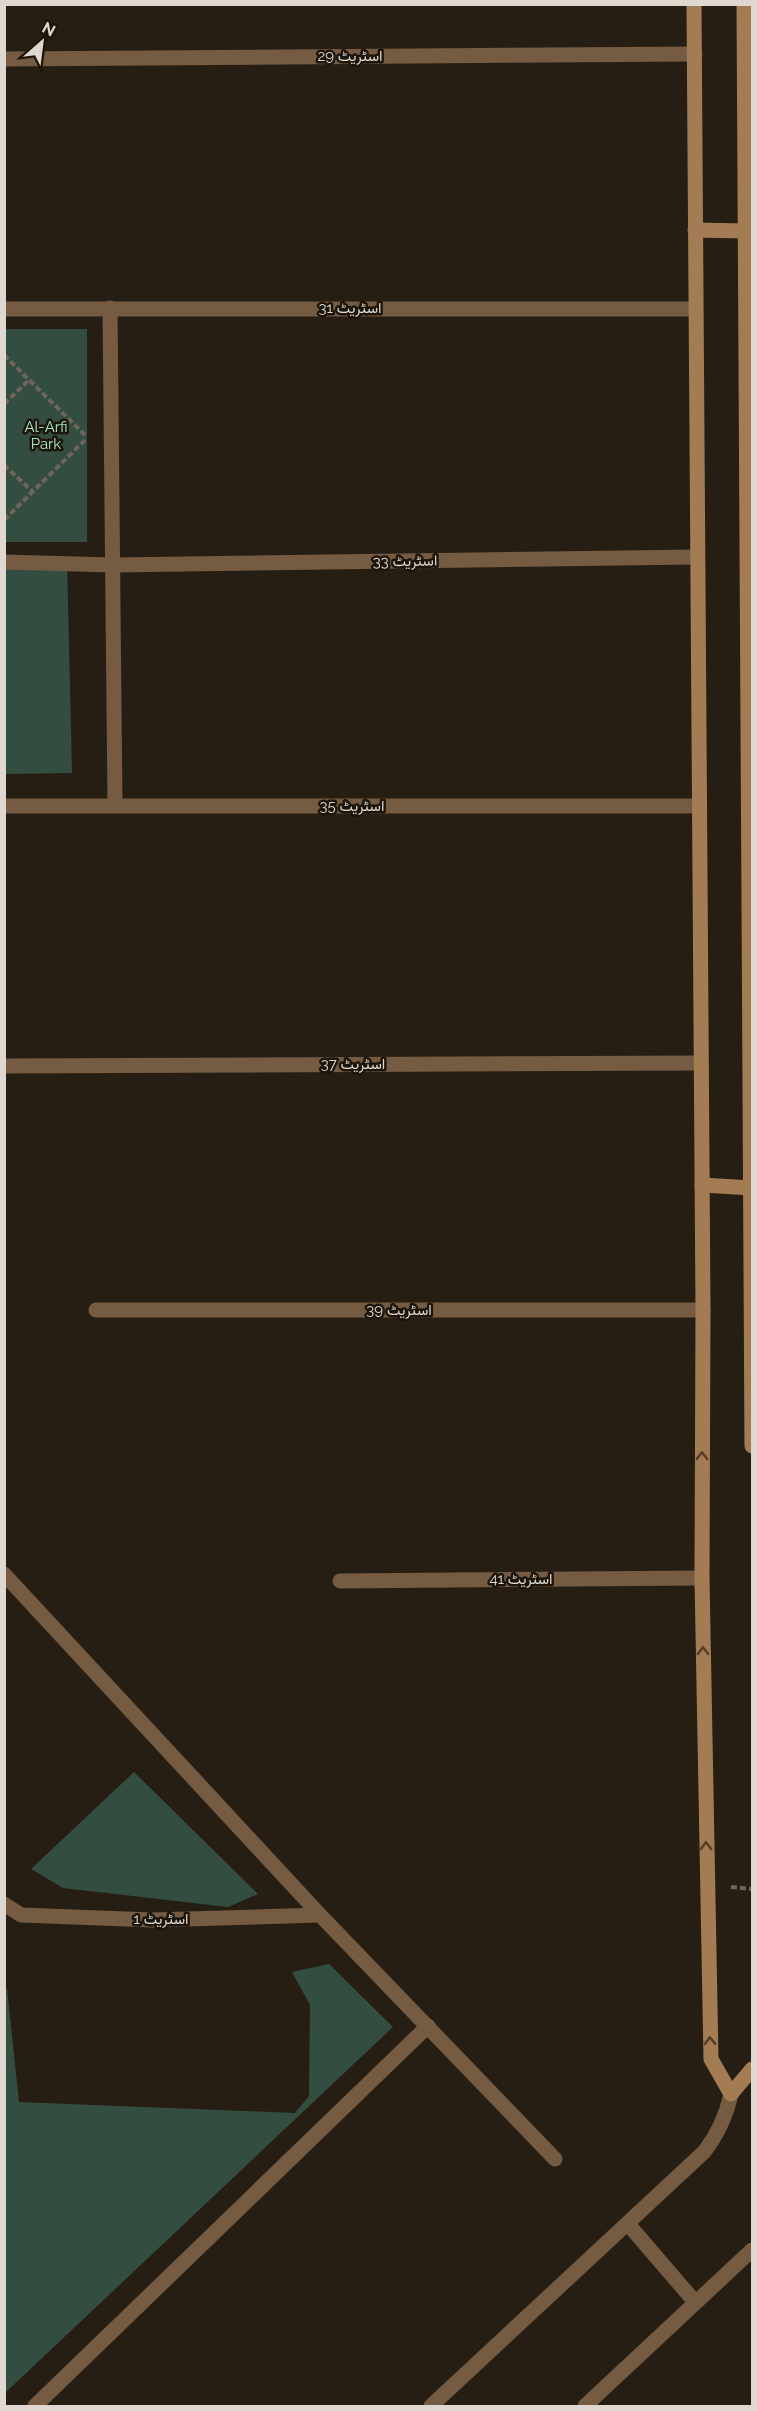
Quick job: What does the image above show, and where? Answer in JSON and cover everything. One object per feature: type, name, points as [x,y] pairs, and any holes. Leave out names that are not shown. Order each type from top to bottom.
[{"type":"street","points":[[694,4],[696,557],[703,1310],[702,1578],[711,2059],[731,2094]]},
{"type":"street","points":[[744,4],[748,56],[745,231],[750,306],[753,1446]]},
{"type":"street","name":"اسٹریٹ 29","points":[[4,59],[695,54]]},
{"type":"street","points":[[695,231],[745,231]]},
{"type":"street","points":[[110,308],[115,805]]},
{"type":"street","name":"اسٹریٹ 31","points":[[4,309],[695,309]]},
{"type":"street","name":"اسٹریٹ 33","points":[[4,562],[113,564],[696,557]]},
{"type":"street","name":"اسٹریٹ 35","points":[[4,806],[699,806]]},
{"type":"street","name":"اسٹریٹ 37","points":[[4,1066],[701,1063]]},
{"type":"street","points":[[702,1185],[752,1188]]},
{"type":"street","name":"اسٹریٹ 39","points":[[96,1310],[703,1310]]},
{"type":"street","points":[[4,1574],[320,1915],[555,2159]]},
{"type":"street","name":"اسٹریٹ 41","points":[[340,1581],[702,1578]]},
{"type":"street","name":"اسٹریٹ 1","points":[[4,1904],[21,1915],[142,1920],[320,1915]]},
{"type":"street","points":[[35,2406],[428,2026]]},
{"type":"street","points":[[431,2406],[704,2152],[727,2115],[731,2094],[753,2069]]},
{"type":"street","points":[[628,2224],[695,2302]]},
{"type":"street","points":[[585,2406],[753,2250]]},
{"type":"path","points":[[4,355],[88,438],[4,520]]},
{"type":"path","points":[[4,404],[29,380]]},
{"type":"path","points":[[4,465],[33,492]]},
{"type":"green space","name":"Al-Arfi Park","points":[[5,329],[87,329],[87,542],[5,542]]},
{"type":"green space","points":[[67,560],[72,773],[5,774],[4,561]]},
{"type":"green space","points":[[134,1772],[258,1894],[228,1907],[63,1888],[31,1869]]},
{"type":"green space","points":[[329,1964],[393,2027],[5,2393],[5,1991],[7,1988],[19,2102],[295,2113],[309,2096],[310,2005],[292,1972]]}]
